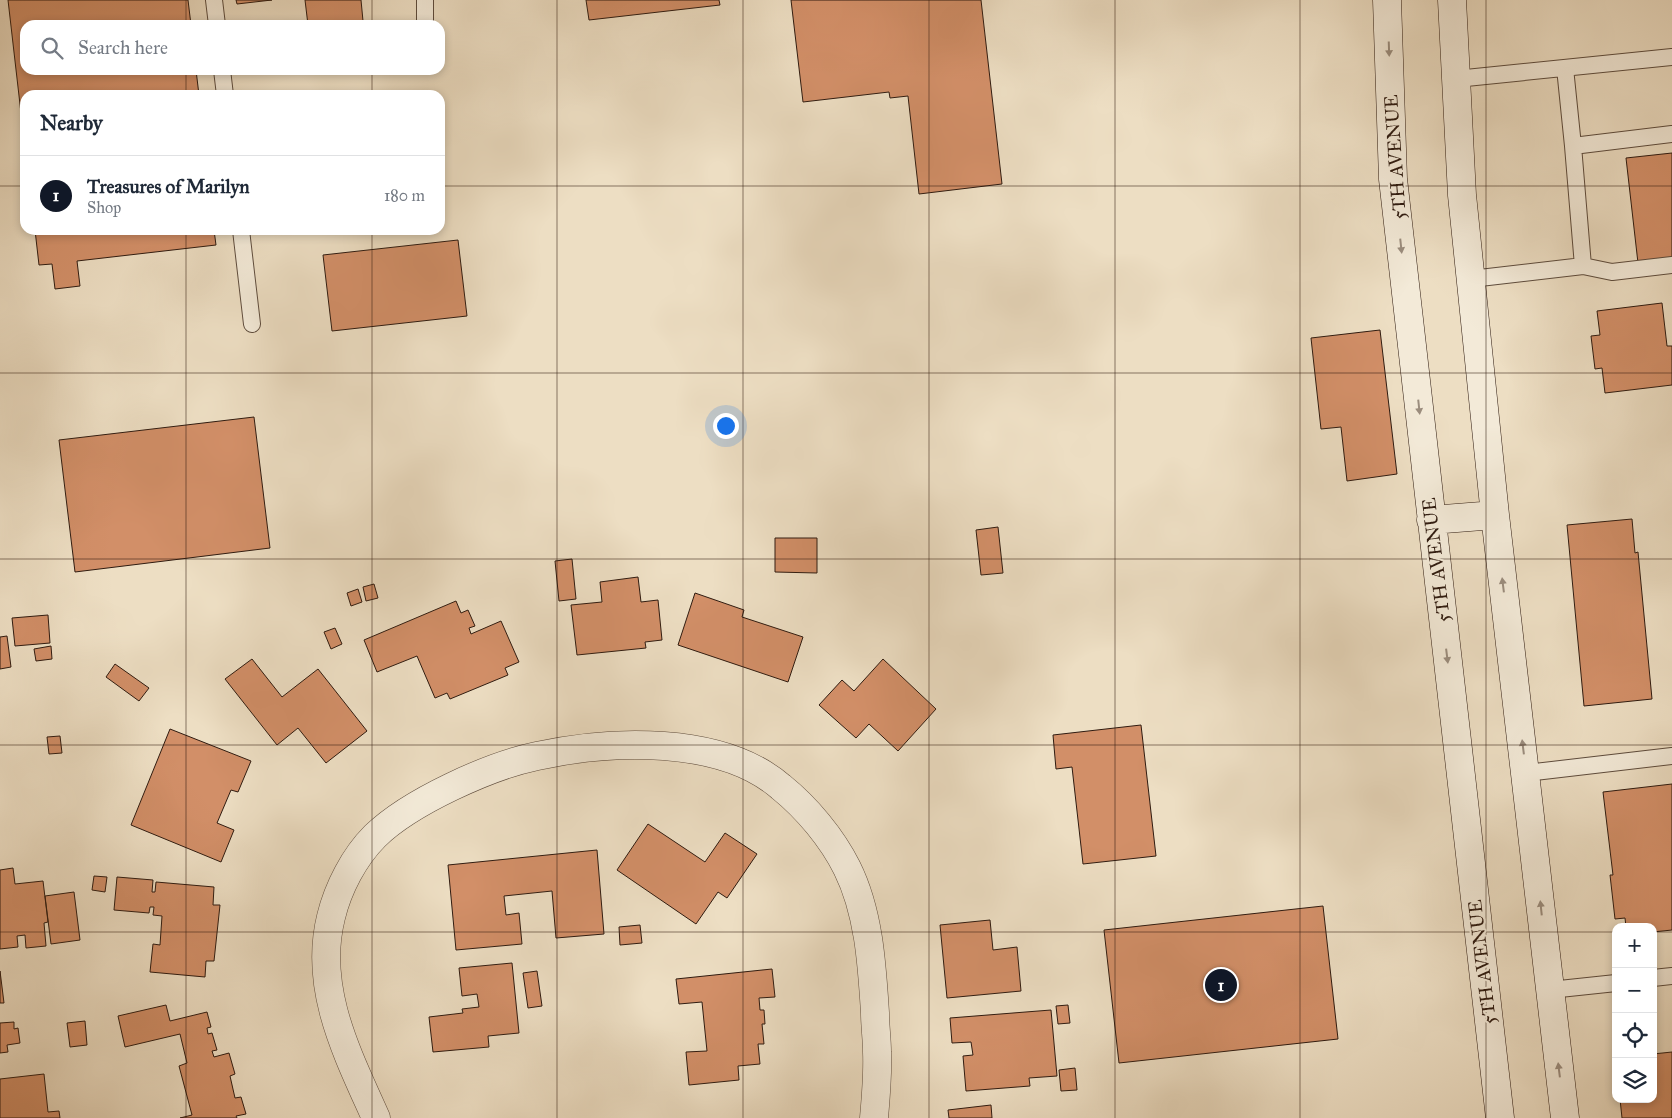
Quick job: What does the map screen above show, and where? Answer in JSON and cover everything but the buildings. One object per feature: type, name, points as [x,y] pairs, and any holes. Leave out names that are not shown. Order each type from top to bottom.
[{"type":"street","name":"5TH AVENUE","points":[[1387,0],[1394,179],[1500,1118]]},
{"type":"street","points":[[1452,0],[1462,195],[1470,279],[1495,515],[1565,1118]]},
{"type":"street","points":[[1431,520],[1495,515]]},
{"type":"street","points":[[376,1118],[336,1026],[330,998],[326,962],[327,937],[332,912],[351,868],[361,852],[389,824],[425,801],[482,774],[535,756],[603,746],[642,745],[673,747],[729,759],[755,770],[779,784],[800,804],[846,867],[858,895],[871,957],[878,1052],[874,1118]]},
{"type":"lane","points":[[214,0],[216,20]]},
{"type":"lane","points":[[425,0],[425,20]]},
{"type":"lane","points":[[1456,79],[1672,57]]},
{"type":"lane","points":[[1565,68],[1574,146],[1583,266]]},
{"type":"lane","points":[[225,90],[226,75]]},
{"type":"lane","points":[[1574,146],[1672,134]]},
{"type":"lane","points":[[242,235],[252,324]]},
{"type":"lane","points":[[1470,279],[1583,266],[1612,272],[1672,265]]},
{"type":"lane","points":[[1526,773],[1672,756]]},
{"type":"lane","points":[[1657,978],[1672,976]]},
{"type":"lane","points":[[1550,990],[1612,983]]},
{"type":"place","name":"Treasures of Marilyn","points":[[1221,985]]}]
